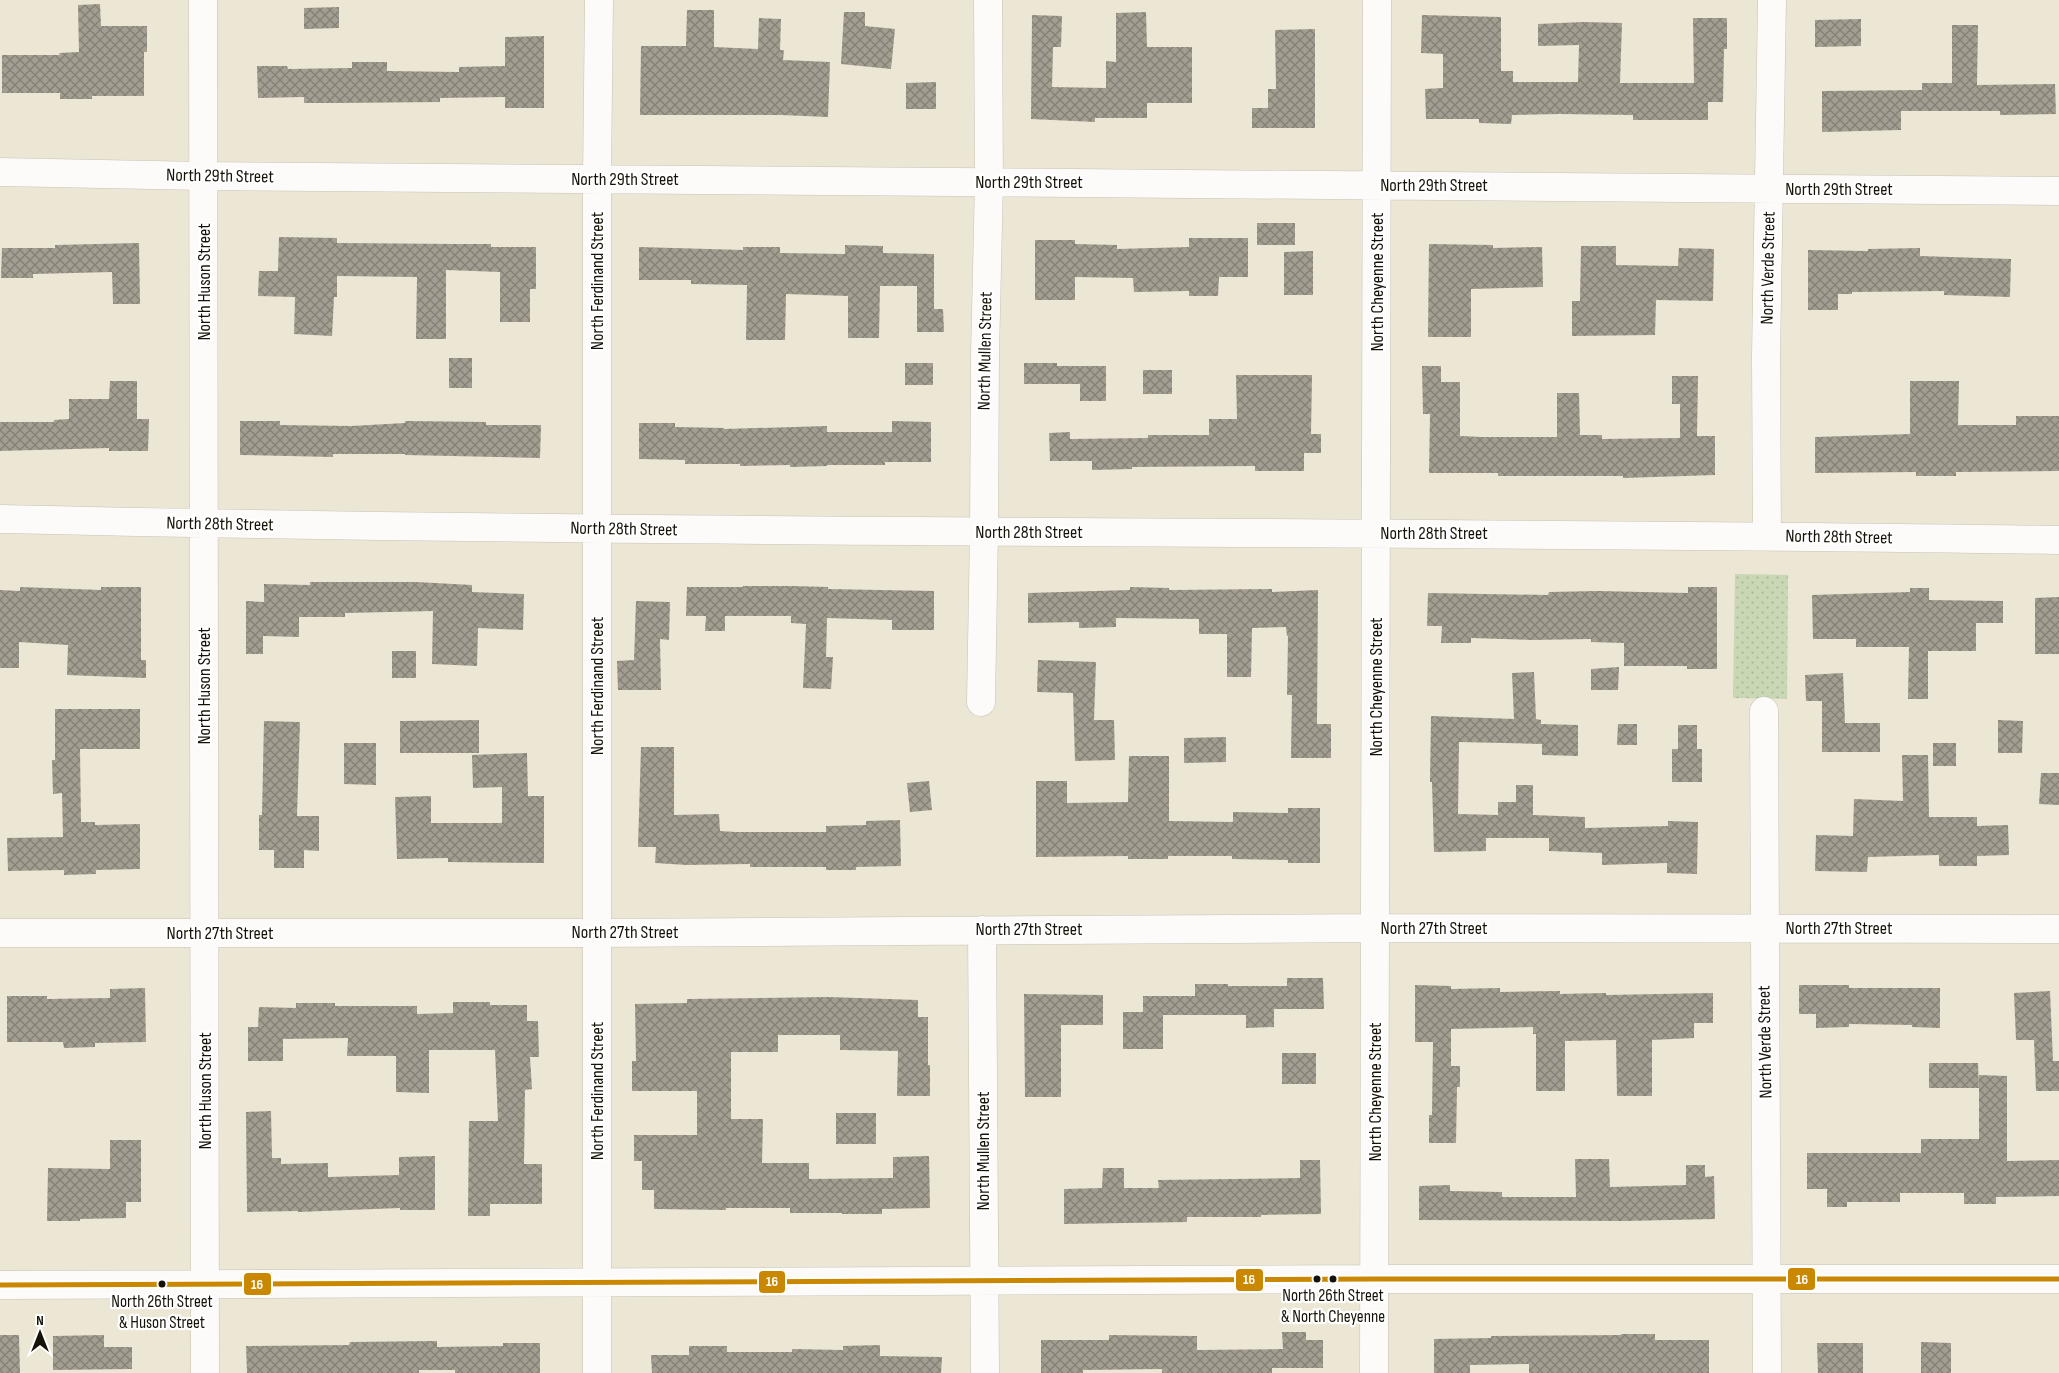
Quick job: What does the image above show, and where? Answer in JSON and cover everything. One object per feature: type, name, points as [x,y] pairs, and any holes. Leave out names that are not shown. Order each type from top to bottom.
[{"type":"street","name":"North Huson Street","points":[[203,0],[205,1373]]},
{"type":"street","name":"North Ferdinand Street","points":[[597,1373],[597,178],[599,0]]},
{"type":"street","name":"North Mullen Street","points":[[981,702],[984,532],[984,356],[989,182],[988,0]]},
{"type":"street","name":"North Cheyenne Street","points":[[1374,1373],[1377,0]]},
{"type":"street","name":"North Verde Street","points":[[1767,536],[1766,357],[1772,0]]},
{"type":"street","name":"North 29th Street","points":[[0,172],[203,176],[2059,191]]},
{"type":"street","name":"North 28th Street","points":[[0,519],[204,524],[597,529],[984,532],[1376,532],[2059,540]]},
{"type":"street","name":"North Verde Street","points":[[1764,711],[1767,1373]]},
{"type":"street","name":"North 27th Street","points":[[0,933],[205,934],[1375,928],[2059,929]]},
{"type":"street","name":"North Mullen Street","points":[[982,930],[985,1373]]},
{"type":"street","points":[[0,1285],[597,1281],[2059,1279]]},
{"type":"green space","points":[[1735,574],[1788,575],[1787,699],[1733,698]]},
{"type":"building","points":[[100,4],[101,26],[147,26],[147,52],[144,52],[144,96],[92,96],[92,99],[60,99],[60,93],[2,93],[2,55],[60,55],[59,53],[79,52],[78,5]]},
{"type":"building","points":[[339,7],[339,28],[304,29],[304,8]]},
{"type":"building","points":[[687,10],[714,10],[714,47],[758,49],[759,18],[781,19],[780,50],[784,50],[783,60],[830,62],[828,117],[640,115],[641,46],[686,46]]},
{"type":"building","points":[[844,12],[865,12],[865,26],[895,29],[891,69],[841,64]]},
{"type":"building","points":[[1146,12],[1147,47],[1192,47],[1192,103],[1147,103],[1147,118],[1095,118],[1095,122],[1031,119],[1032,15],[1062,16],[1061,47],[1053,47],[1052,87],[1106,88],[1106,61],[1116,62],[1116,13]]},
{"type":"building","points":[[1422,15],[1501,17],[1501,71],[1513,71],[1513,82],[1578,82],[1579,45],[1538,46],[1538,24],[1583,22],[1622,23],[1620,83],[1694,83],[1693,18],[1727,18],[1727,49],[1724,49],[1723,102],[1708,102],[1708,120],[1633,120],[1633,115],[1559,114],[1512,115],[1511,124],[1479,123],[1479,119],[1426,119],[1425,89],[1443,88],[1443,54],[1421,53]]},
{"type":"building","points":[[1861,19],[1861,46],[1815,47],[1815,20]]},
{"type":"building","points":[[1952,25],[1978,25],[1977,85],[2055,84],[2056,114],[2000,115],[2000,111],[1901,111],[1901,130],[1822,132],[1822,91],[1922,90],[1922,83],[1952,83]]},
{"type":"building","points":[[1315,29],[1315,128],[1252,128],[1252,108],[1268,108],[1268,89],[1276,89],[1275,30]]},
{"type":"building","points":[[544,36],[544,108],[505,108],[505,97],[440,98],[440,102],[335,103],[304,103],[304,97],[258,98],[257,66],[287,66],[288,69],[352,68],[352,62],[387,62],[387,71],[459,72],[459,67],[505,66],[505,37]]},
{"type":"building","points":[[936,82],[936,109],[906,109],[906,83]]},
{"type":"building","points":[[1257,223],[1295,223],[1295,245],[1257,245]]},
{"type":"building","points":[[279,237],[337,238],[337,243],[491,244],[491,247],[536,247],[536,289],[530,289],[530,322],[500,322],[500,272],[446,270],[446,339],[416,339],[417,277],[337,276],[337,297],[334,297],[332,336],[294,334],[295,297],[258,296],[259,271],[278,271]]},
{"type":"building","points":[[1189,238],[1248,238],[1248,277],[1219,277],[1218,296],[1189,296],[1189,291],[1134,292],[1133,278],[1075,277],[1075,300],[1035,300],[1035,240],[1075,240],[1075,244],[1117,245],[1117,249],[1189,247]]},
{"type":"building","points":[[139,243],[140,304],[113,304],[112,272],[33,274],[33,278],[1,278],[2,248],[55,248],[55,245]]},
{"type":"building","points":[[1429,244],[1493,245],[1493,248],[1542,247],[1543,287],[1471,289],[1471,337],[1428,337]]},
{"type":"building","points":[[845,245],[883,246],[883,253],[934,254],[934,309],[943,309],[944,332],[917,332],[917,286],[880,286],[879,338],[848,338],[848,296],[786,294],[785,340],[746,340],[747,285],[691,284],[691,280],[639,280],[639,247],[743,250],[743,247],[780,247],[780,253],[845,254]]},
{"type":"building","points":[[1581,246],[1616,246],[1616,265],[1678,266],[1679,248],[1714,249],[1713,301],[1656,300],[1655,335],[1572,336],[1572,301],[1580,301]]},
{"type":"building","points":[[1920,248],[1920,256],[2011,259],[2010,297],[1944,295],[1944,291],[1852,292],[1852,294],[1838,294],[1838,310],[1808,310],[1808,250],[1868,251],[1868,249]]},
{"type":"building","points":[[1313,251],[1313,295],[1284,295],[1284,252]]},
{"type":"building","points":[[449,358],[472,358],[472,388],[449,388]]},
{"type":"building","points":[[905,363],[933,363],[933,385],[905,385]]},
{"type":"building","points":[[1024,363],[1057,363],[1057,366],[1106,366],[1106,401],[1080,401],[1080,384],[1024,384]]},
{"type":"building","points":[[1422,366],[1441,366],[1441,382],[1460,382],[1460,436],[1482,437],[1557,437],[1557,393],[1579,393],[1580,435],[1602,435],[1602,439],[1680,438],[1680,404],[1672,404],[1672,376],[1698,376],[1697,436],[1715,436],[1715,475],[1623,478],[1623,476],[1498,476],[1498,473],[1429,473],[1430,414],[1423,414]]},
{"type":"building","points":[[1143,370],[1172,370],[1172,394],[1143,394]]},
{"type":"building","points":[[1236,375],[1312,375],[1311,434],[1321,434],[1321,453],[1304,453],[1304,471],[1255,471],[1255,466],[1132,467],[1132,469],[1092,470],[1092,461],[1050,461],[1049,433],[1070,432],[1070,439],[1148,438],[1148,435],[1209,435],[1209,419],[1237,419]]},
{"type":"building","points":[[110,381],[137,381],[137,419],[149,419],[148,451],[109,451],[109,448],[0,451],[0,422],[54,422],[54,420],[69,419],[69,399],[109,399]]},
{"type":"building","points":[[1910,381],[1959,381],[1958,425],[2016,425],[2016,416],[2059,416],[2059,471],[1956,472],[1956,476],[1916,476],[1916,472],[1815,473],[1815,437],[1910,434]]},
{"type":"building","points":[[240,421],[280,421],[280,425],[351,426],[405,423],[405,421],[486,422],[486,425],[541,425],[540,458],[405,454],[333,454],[333,457],[240,455]]},
{"type":"building","points":[[892,421],[931,422],[931,462],[885,462],[885,465],[790,467],[790,465],[685,464],[685,460],[639,459],[639,423],[675,423],[675,427],[724,429],[827,426],[827,432],[892,432]]},
{"type":"building","points":[[310,582],[416,582],[472,585],[472,592],[524,594],[523,630],[478,628],[477,666],[432,664],[433,611],[345,613],[345,617],[299,617],[299,637],[263,636],[263,654],[246,654],[246,601],[264,602],[264,584],[310,585]]},
{"type":"building","points":[[743,586],[934,591],[934,630],[892,630],[892,620],[827,618],[826,657],[833,657],[831,689],[803,688],[806,624],[791,623],[791,616],[725,616],[725,631],[705,631],[706,616],[686,616],[687,587]]},
{"type":"building","points":[[20,587],[101,590],[101,587],[141,587],[141,660],[146,660],[146,678],[67,675],[68,645],[19,642],[19,668],[0,668],[0,590],[20,591]]},
{"type":"building","points":[[1130,587],[1169,588],[1169,590],[1272,589],[1272,592],[1318,590],[1317,724],[1331,724],[1331,758],[1291,758],[1292,695],[1287,695],[1288,636],[1286,627],[1252,628],[1251,677],[1227,677],[1227,634],[1199,634],[1199,619],[1116,618],[1116,627],[1079,628],[1079,622],[1028,623],[1028,593],[1130,590]]},
{"type":"building","points":[[1688,587],[1717,587],[1717,669],[1687,669],[1687,666],[1624,666],[1624,643],[1591,642],[1591,639],[1471,638],[1471,643],[1441,643],[1442,626],[1427,626],[1428,593],[1548,595],[1549,592],[1598,591],[1688,593]]},
{"type":"building","points":[[1910,588],[1929,588],[1929,600],[2003,601],[2003,623],[1976,623],[1976,651],[1928,651],[1928,699],[1908,699],[1909,647],[1856,647],[1856,639],[1813,639],[1812,595],[1910,592]]},
{"type":"building","points":[[2059,597],[2059,654],[2035,654],[2035,598]]},
{"type":"building","points":[[636,601],[670,602],[669,640],[660,639],[661,690],[618,690],[617,661],[634,660]]},
{"type":"building","points":[[392,651],[416,651],[416,678],[392,678]]},
{"type":"building","points":[[1038,660],[1096,662],[1094,720],[1114,720],[1115,760],[1075,761],[1073,693],[1037,692]]},
{"type":"building","points":[[1619,667],[1618,690],[1591,690],[1591,669]]},
{"type":"building","points":[[1534,672],[1536,719],[1541,720],[1541,724],[1578,725],[1578,756],[1542,755],[1542,744],[1459,742],[1458,814],[1498,815],[1498,802],[1516,802],[1516,785],[1533,785],[1533,815],[1585,817],[1585,828],[1668,826],[1668,821],[1698,822],[1697,874],[1667,873],[1667,863],[1602,865],[1602,853],[1549,851],[1549,838],[1486,838],[1486,851],[1434,852],[1432,782],[1430,782],[1431,716],[1514,719],[1512,673]]},
{"type":"building","points":[[1843,673],[1845,723],[1880,723],[1880,752],[1822,752],[1822,701],[1806,701],[1805,675]]},
{"type":"building","points":[[55,709],[140,709],[140,749],[80,749],[81,822],[95,822],[95,825],[140,824],[140,869],[96,870],[96,874],[64,875],[64,870],[8,871],[7,838],[63,837],[62,793],[53,794],[52,760],[55,760]]},
{"type":"building","points":[[479,720],[479,753],[400,753],[400,721]]},
{"type":"building","points":[[1998,720],[2023,721],[2022,753],[1998,753]]},
{"type":"building","points":[[264,721],[300,722],[297,816],[319,816],[319,851],[304,850],[304,868],[274,868],[274,850],[259,850],[259,815],[262,815]]},
{"type":"building","points":[[1618,724],[1637,724],[1637,745],[1617,745]]},
{"type":"building","points":[[1678,725],[1697,725],[1697,749],[1702,749],[1702,782],[1672,782],[1672,749],[1678,749]]},
{"type":"building","points":[[1226,737],[1226,762],[1184,763],[1184,738]]},
{"type":"building","points":[[344,743],[376,743],[376,785],[344,784]]},
{"type":"building","points":[[1933,743],[1956,743],[1956,766],[1933,766]]},
{"type":"building","points":[[641,747],[674,747],[674,815],[719,814],[720,831],[736,832],[826,832],[826,826],[866,825],[866,821],[900,820],[901,866],[856,867],[856,870],[826,870],[826,867],[750,867],[750,864],[687,865],[655,863],[656,847],[638,847]]},
{"type":"building","points":[[527,753],[528,796],[544,796],[544,863],[448,862],[448,858],[397,859],[395,797],[431,796],[431,823],[502,823],[502,787],[473,788],[472,755]]},
{"type":"building","points":[[1902,755],[1928,755],[1929,817],[1977,817],[1977,826],[2008,825],[2009,855],[1977,856],[1977,866],[1939,866],[1939,855],[1868,857],[1867,872],[1815,871],[1816,835],[1853,836],[1854,799],[1903,801]]},
{"type":"building","points":[[1129,756],[1169,756],[1169,821],[1233,822],[1233,812],[1288,813],[1288,808],[1320,808],[1320,863],[1288,863],[1288,860],[1232,859],[1232,856],[1168,856],[1168,859],[1128,859],[1128,856],[1036,857],[1036,781],[1067,781],[1067,803],[1128,802]]},
{"type":"building","points":[[2041,773],[2059,773],[2059,805],[2039,804]]},
{"type":"building","points":[[929,781],[932,810],[910,812],[907,783]]},
{"type":"building","points":[[1287,978],[1323,978],[1324,1009],[1274,1009],[1274,1027],[1246,1028],[1246,1015],[1163,1015],[1163,1049],[1123,1049],[1123,1012],[1143,1012],[1143,996],[1195,996],[1195,984],[1287,986]]},
{"type":"building","points":[[1415,985],[1451,986],[1451,989],[1500,988],[1500,992],[1560,991],[1560,994],[1713,993],[1713,1023],[1694,1023],[1694,1038],[1652,1040],[1652,1096],[1617,1096],[1616,1040],[1565,1041],[1565,1091],[1536,1091],[1536,1034],[1533,1034],[1533,1027],[1451,1029],[1451,1066],[1460,1066],[1460,1087],[1457,1087],[1456,1143],[1429,1143],[1429,1115],[1432,1115],[1433,1042],[1415,1042]]},
{"type":"building","points":[[1799,985],[1849,985],[1849,988],[1940,988],[1940,1028],[1912,1027],[1912,1025],[1849,1024],[1849,1027],[1816,1028],[1816,1014],[1799,1014]]},
{"type":"building","points":[[145,988],[146,1042],[95,1043],[95,1047],[64,1048],[63,1042],[7,1042],[7,996],[47,996],[47,999],[110,998],[110,989]]},
{"type":"building","points":[[2050,991],[2053,1061],[2059,1061],[2059,1091],[2036,1091],[2034,1040],[2016,1040],[2014,993]]},
{"type":"building","points":[[1024,994],[1103,995],[1103,1025],[1061,1025],[1061,1097],[1025,1097]]},
{"type":"building","points":[[828,997],[918,1000],[918,1017],[928,1017],[930,1096],[897,1096],[898,1051],[840,1050],[840,1035],[778,1035],[778,1052],[731,1052],[731,1119],[763,1119],[762,1163],[809,1163],[809,1179],[893,1178],[893,1157],[929,1156],[930,1208],[882,1209],[882,1214],[790,1213],[790,1208],[726,1208],[726,1210],[654,1209],[654,1190],[642,1190],[642,1161],[634,1161],[634,1135],[697,1135],[697,1091],[632,1091],[632,1061],[636,1061],[635,1004],[687,1003],[687,999]]},
{"type":"building","points":[[453,1002],[527,1005],[527,1021],[538,1021],[539,1057],[530,1057],[532,1089],[525,1090],[524,1164],[542,1164],[542,1204],[490,1204],[490,1216],[468,1216],[469,1121],[498,1121],[495,1050],[429,1050],[429,1093],[396,1092],[396,1056],[347,1056],[348,1038],[283,1039],[283,1061],[248,1061],[248,1027],[258,1027],[259,1007],[296,1008],[296,1003],[335,1003],[335,1006],[417,1006],[417,1014],[453,1013]]},
{"type":"building","points":[[1282,1053],[1316,1053],[1316,1084],[1282,1084]]},
{"type":"building","points":[[1929,1063],[1978,1063],[1979,1088],[1929,1088]]},
{"type":"building","points":[[1979,1075],[2007,1076],[2007,1161],[2059,1160],[2059,1196],[1996,1197],[1996,1204],[1964,1204],[1964,1193],[1900,1193],[1900,1202],[1847,1202],[1847,1207],[1827,1207],[1827,1189],[1807,1189],[1807,1153],[1921,1153],[1921,1139],[1979,1139]]},
{"type":"building","points":[[271,1111],[272,1158],[281,1158],[281,1164],[328,1163],[328,1177],[399,1175],[399,1157],[435,1156],[435,1210],[400,1210],[400,1208],[247,1212],[246,1112]]},
{"type":"building","points":[[836,1113],[876,1113],[876,1144],[836,1144]]},
{"type":"building","points":[[110,1140],[141,1140],[141,1202],[126,1202],[126,1218],[47,1221],[48,1168],[110,1169]]},
{"type":"building","points":[[1575,1159],[1609,1159],[1610,1187],[1686,1185],[1686,1165],[1705,1165],[1705,1177],[1714,1176],[1715,1219],[1625,1221],[1419,1220],[1419,1186],[1450,1185],[1450,1191],[1502,1192],[1502,1197],[1576,1197]]},
{"type":"building","points":[[1300,1160],[1320,1160],[1321,1214],[1261,1215],[1261,1217],[1187,1217],[1187,1222],[1064,1224],[1064,1189],[1102,1188],[1103,1168],[1124,1168],[1124,1188],[1159,1188],[1158,1180],[1300,1178]]},
{"type":"building","points":[[1282,1332],[1306,1332],[1306,1340],[1323,1340],[1323,1368],[1272,1368],[1272,1373],[1162,1373],[1162,1369],[1083,1370],[1083,1373],[1041,1373],[1041,1340],[1109,1340],[1109,1335],[1197,1336],[1197,1350],[1283,1349]]},
{"type":"building","points":[[1655,1334],[1655,1340],[1709,1340],[1709,1373],[1529,1373],[1529,1364],[1470,1365],[1470,1373],[1434,1373],[1434,1339]]},
{"type":"building","points":[[0,1335],[19,1335],[20,1373],[0,1373]]},
{"type":"building","points":[[104,1335],[104,1347],[132,1347],[132,1369],[53,1370],[53,1336]]},
{"type":"building","points":[[437,1341],[437,1347],[503,1346],[503,1343],[540,1343],[540,1373],[455,1373],[455,1370],[419,1370],[419,1373],[247,1373],[246,1346],[349,1345],[350,1342]]},
{"type":"building","points":[[1921,1342],[1951,1343],[1951,1373],[1921,1373]]},
{"type":"building","points":[[1817,1343],[1863,1343],[1863,1373],[1818,1373]]},
{"type":"building","points":[[880,1345],[880,1356],[942,1357],[941,1373],[652,1373],[651,1355],[689,1355],[689,1346],[727,1346],[727,1352],[792,1352],[792,1349],[843,1350],[843,1346]]},
{"type":"transit line","name":"16","points":[[0,1285],[1374,1279],[2059,1279]]},
{"type":"place","name":"North 26th Street & North Cheyenne","points":[[1333,1279]]},
{"type":"place","name":"North 26th Street & Huson Street","points":[[162,1284]]}]
